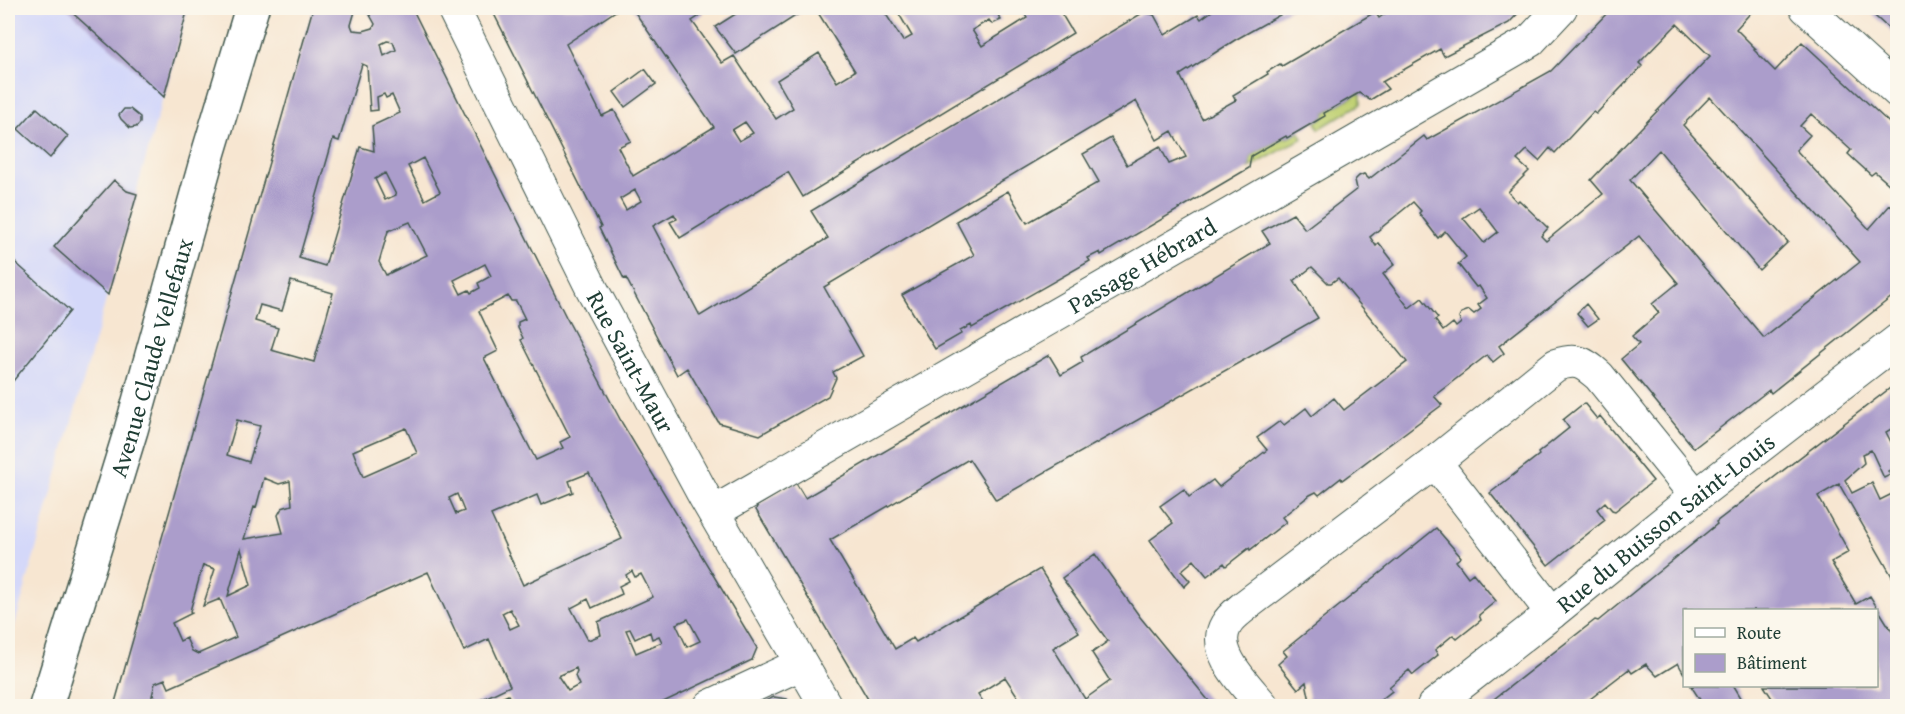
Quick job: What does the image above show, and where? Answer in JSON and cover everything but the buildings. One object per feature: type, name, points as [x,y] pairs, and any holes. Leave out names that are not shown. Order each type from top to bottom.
[{"type":"street","name":"Avenue Claude Vellefaux","points":[[46,706],[131,430],[209,151],[252,8]]},
{"type":"street","name":"Rue Saint-Maur","points":[[453,8],[592,289],[714,513],[826,706]]},
{"type":"street","name":"Passage Hébrard","points":[[714,513],[1530,41],[1561,8]]},
{"type":"street","points":[[1806,8],[1898,92]]},
{"type":"street","name":"Rue du Buisson Saint-Louis","points":[[1432,706],[1552,613],[1696,496],[1898,340]]},
{"type":"street","points":[[1263,706],[1226,659],[1222,648],[1225,626],[1246,605],[1435,462],[1556,365],[1568,361],[1581,362],[1599,376],[1696,496]]},
{"type":"street","points":[[1435,462],[1552,613]]},
{"type":"street","points":[[710,706],[801,664]]},
{"type":"shaded area","points":[[8,8],[188,8],[8,649]]},
{"type":"green space","points":[[1359,93],[1361,104],[1319,129],[1316,122],[1325,116],[1324,113]]},
{"type":"green space","points":[[1299,131],[1303,138],[1249,168],[1251,156]]}]
